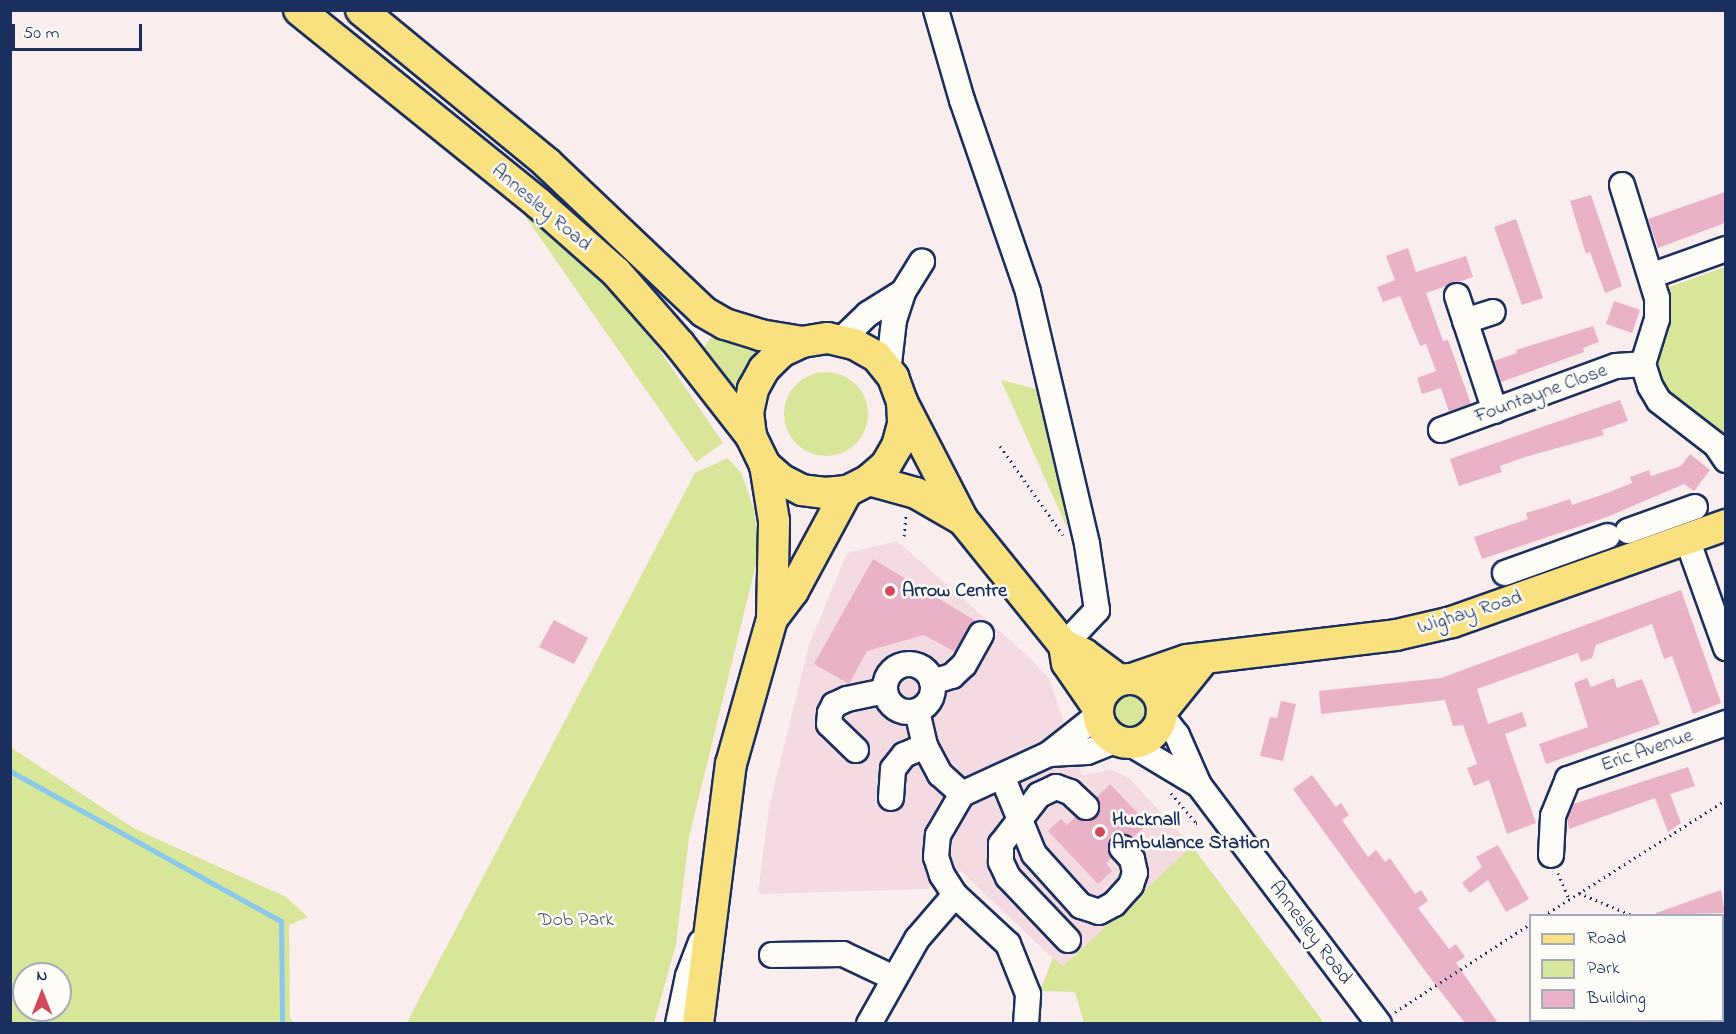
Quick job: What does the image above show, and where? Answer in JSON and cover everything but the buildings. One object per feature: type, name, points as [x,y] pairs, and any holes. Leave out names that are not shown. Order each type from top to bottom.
[{"type":"main road","name":"Annesley Road","points":[[299,10],[538,203],[616,272],[680,345],[751,436]]},
{"type":"main road","name":"Annesley Road","points":[[361,10],[547,163],[704,312],[725,324],[802,342]]},
{"type":"main road","points":[[698,1023],[708,924],[731,764],[772,619],[774,521],[765,465],[751,436],[748,413],[758,379],[781,352],[802,342],[840,341],[854,344],[877,357],[888,372],[963,520],[1064,645],[1084,654],[1126,680],[1154,689],[1162,713]]},
{"type":"main road","points":[[765,465],[782,480],[802,490],[825,494],[858,485],[886,465],[897,446],[903,424],[902,402]]},
{"type":"main road","points":[[858,485],[916,493],[963,520]]},
{"type":"main road","points":[[772,619],[793,591],[858,485]]},
{"type":"main road","name":"Wighay Road","points":[[1126,680],[1187,660],[1407,632],[1452,622],[1568,566],[1680,532],[1725,525]]},
{"type":"main road","points":[[1064,645],[1067,663],[1098,712],[1107,734],[1123,742],[1150,736],[1162,713],[1204,659]]},
{"type":"main road","points":[[1098,712],[1104,691],[1126,680]]},
{"type":"street","points":[[936,10],[962,100],[1028,292],[1087,544],[1097,610],[1064,645]]},
{"type":"street","points":[[1622,185],[1653,275],[1657,319],[1643,364],[1659,401],[1716,445],[1725,460]]},
{"type":"street","points":[[1653,275],[1725,249]]},
{"type":"street","points":[[888,372],[894,320],[903,292],[922,261]]},
{"type":"street","points":[[840,341],[868,314],[903,292]]},
{"type":"street","points":[[1457,296],[1495,411]]},
{"type":"street","points":[[1465,321],[1493,312]]},
{"type":"street","name":"Fountayne Close","points":[[1441,430],[1616,366],[1643,364]]},
{"type":"street","points":[[1680,532],[1695,507]]},
{"type":"street","points":[[1505,573],[1568,566],[1618,533],[1680,532]]},
{"type":"street","points":[[1680,532],[1725,648]]},
{"type":"street","points":[[932,682],[952,676],[964,665],[981,634]]},
{"type":"street","points":[[904,665],[925,670],[932,682],[931,696],[916,711],[896,709],[885,691],[887,677],[904,665]]},
{"type":"street","points":[[856,750],[829,724],[830,713],[834,705],[847,699],[885,691]]},
{"type":"street","points":[[916,711],[925,746],[940,774],[962,794]]},
{"type":"street","points":[[1026,1023],[1028,994],[1008,944],[987,920],[955,894],[938,866],[936,846],[943,822],[962,794],[1049,754],[1098,712]]},
{"type":"street","name":"Annesley Road","points":[[1162,713],[1177,735],[1199,785],[1379,1023]]},
{"type":"street","name":"Eric Avenue","points":[[1551,855],[1553,816],[1568,779],[1725,723]]},
{"type":"street","points":[[1049,754],[1087,752],[1123,742]]},
{"type":"street","name":"Annesley Road","points":[[1123,742],[1199,785]]},
{"type":"street","points":[[891,798],[894,768],[903,754],[925,746]]},
{"type":"street","points":[[1002,776],[1017,818],[1034,854],[1081,906],[1099,912],[1114,904],[1131,885],[1135,873],[1132,859],[1122,848]]},
{"type":"street","points":[[1068,940],[1008,877],[1001,862],[1001,844],[1017,818],[1039,795],[1056,788],[1070,792],[1086,807]]},
{"type":"street","points":[[869,1023],[926,926],[955,894]]},
{"type":"street","points":[[678,1023],[688,976],[708,924]]},
{"type":"street","points":[[772,955],[843,954],[894,978]]},
{"type":"path","points":[[1000,446],[1069,544],[1087,544]]},
{"type":"path","points":[[1166,787],[1196,823],[1227,823]]},
{"type":"path","points":[[1545,914],[1725,800]]},
{"type":"path","points":[[1551,855],[1569,899]]},
{"type":"path","points":[[1579,893],[1632,914]]},
{"type":"path","points":[[1379,1023],[1529,925]]},
{"type":"shaded area","points":[[897,541],[1029,657],[1049,679],[1082,775],[1111,770],[1129,778],[1192,846],[1062,967],[961,871],[929,889],[758,894],[769,807],[809,645],[847,553]]},
{"type":"green space","points":[[521,210],[588,264],[644,327],[723,443],[696,462]]},
{"type":"green space","points":[[1725,267],[1725,442],[1666,396],[1656,367],[1664,330],[1666,288]]},
{"type":"green space","points":[[717,331],[757,349],[738,388],[733,390],[700,351]]},
{"type":"green space","points":[[826,372],[842,375],[856,384],[865,398],[868,414],[865,430],[856,444],[842,453],[826,456],[810,453],[796,444],[787,430],[784,414],[787,398],[796,384],[810,375]]},
{"type":"green space","points":[[1001,380],[1040,390],[1068,530]]},
{"type":"green space","name":"Dob Park","points":[[728,458],[741,473],[754,509],[759,552],[689,837],[676,944],[654,1023],[406,1024],[695,473]]},
{"type":"green space","points":[[1129,689],[1145,695],[1151,711],[1145,727],[1129,733],[1113,727],[1107,711],[1113,695]]},
{"type":"green space","points":[[10,747],[135,829],[286,897],[308,917],[289,925],[290,1018],[295,1023],[11,1023]]},
{"type":"green space","points":[[1192,846],[1324,1023],[1084,1023],[1075,992],[1040,991],[1053,958],[1063,966]]},
{"type":"waterway","points":[[10,771],[281,921],[282,1024]]},
{"type":"place","name":"Arrow Centre","points":[[890,591]]},
{"type":"place","name":"Hucknall Ambulance Station","points":[[1100,832]]}]
